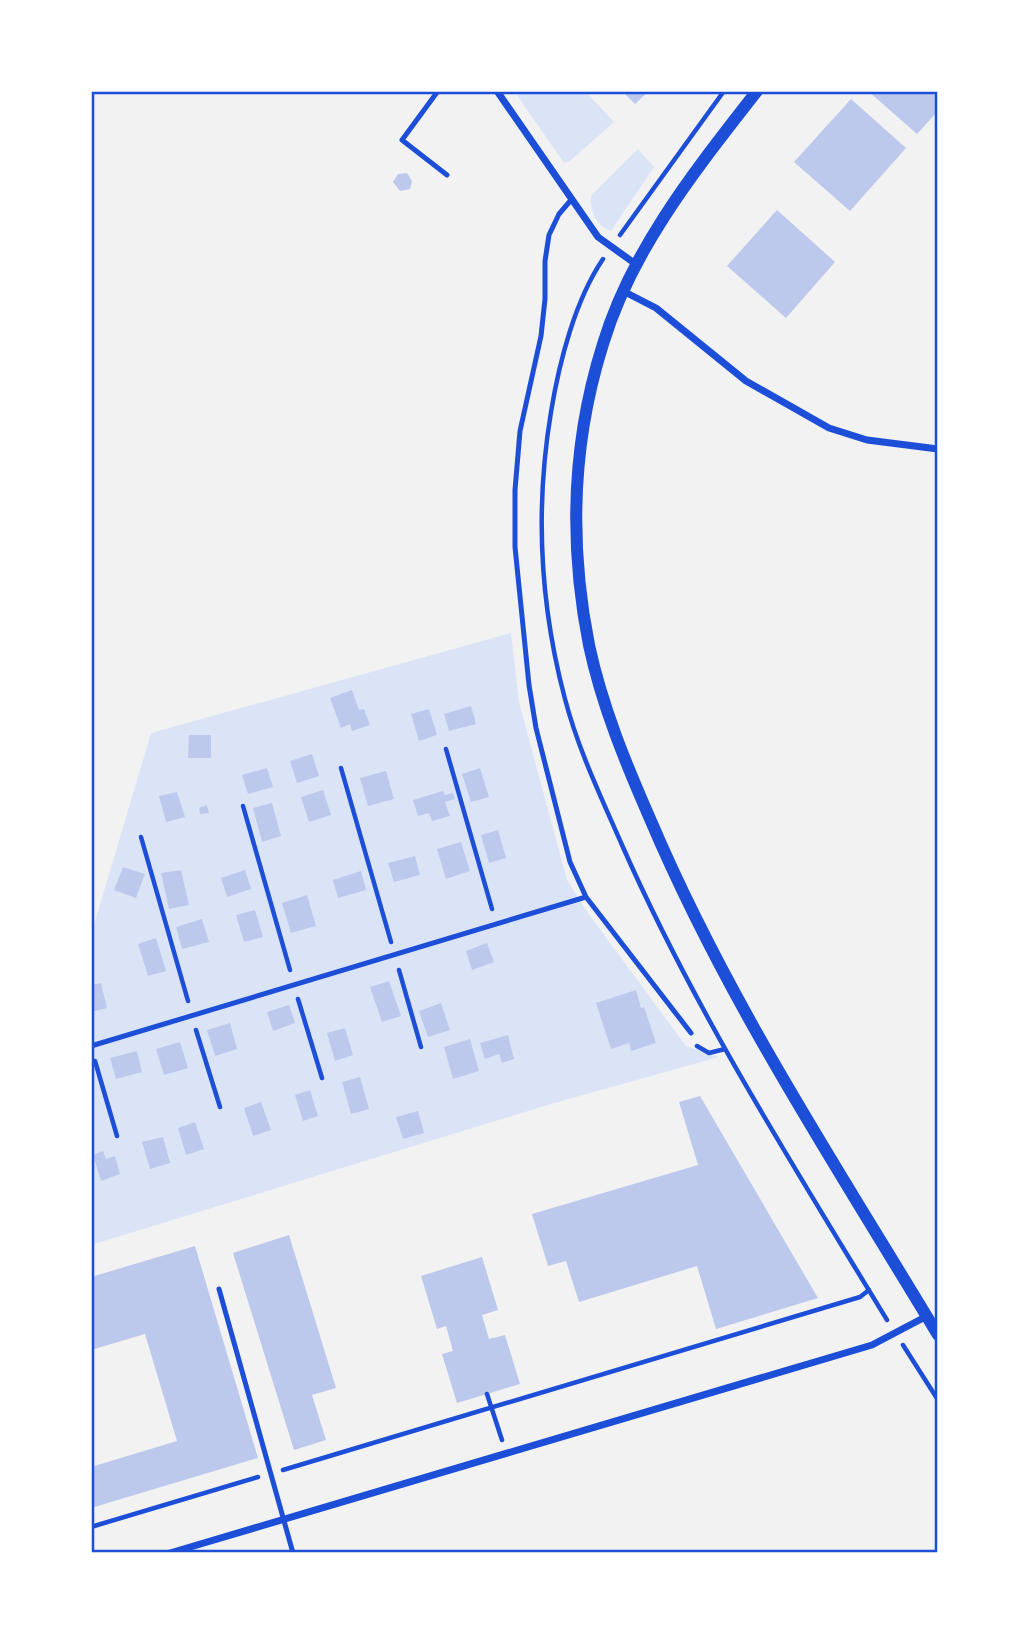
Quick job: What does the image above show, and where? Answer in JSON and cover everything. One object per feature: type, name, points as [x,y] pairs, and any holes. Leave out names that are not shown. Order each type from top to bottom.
[{"type":"street","points":[[497,91],[598,237],[637,265]]},
{"type":"street","points":[[757,91],[696,170],[665,217],[623,291],[603,342],[580,442],[576,491],[581,592],[602,696],[623,755],[667,858],[734,993],[938,1335]]},
{"type":"street","points":[[623,291],[656,308],[746,381],[829,428],[867,440],[938,449]]},
{"type":"street","points":[[170,1553],[872,1345],[927,1316]]},
{"type":"lane","points":[[438,91],[402,140],[447,175]]},
{"type":"lane","points":[[571,200],[559,214],[549,236],[541,336],[520,432],[515,490],[515,547],[529,685],[536,728],[570,862],[586,897],[691,1033]]},
{"type":"lane","points":[[91,1046],[586,897]]},
{"type":"lane","points":[[219,1289],[293,1553]]},
{"type":"path","points":[[724,91],[611,247],[594,274],[571,333],[555,389],[545,448],[540,507],[542,561],[553,643],[565,700],[587,765],[646,900],[725,1049],[938,1400]]},
{"type":"path","points":[[446,748],[496,925]]},
{"type":"path","points":[[341,768],[421,1047]]},
{"type":"path","points":[[243,806],[322,1078]]},
{"type":"path","points":[[141,837],[220,1107]]},
{"type":"path","points":[[691,1033],[698,1046],[709,1053],[725,1049]]},
{"type":"path","points":[[91,1046],[117,1136]]},
{"type":"path","points":[[91,1527],[860,1297],[869,1290]]},
{"type":"path","points":[[487,1394],[506,1453]]},
{"type":"shaded area","points":[[514,91],[585,91],[614,122],[570,161],[564,163]]},
{"type":"shaded area","points":[[638,149],[654,167],[611,231],[602,226],[595,217],[591,196]]},
{"type":"shaded area","points":[[511,633],[519,702],[567,880],[588,913],[686,1046],[719,1057],[551,1104],[91,1245],[91,935],[151,733]]},
{"type":"building","points":[[622,91],[649,91],[635,104]]},
{"type":"building","points":[[868,91],[938,91],[938,111],[917,134]]},
{"type":"building","points":[[851,99],[906,148],[850,211],[794,162]]},
{"type":"building","points":[[407,173],[412,181],[410,189],[400,191],[393,182],[398,174]]},
{"type":"building","points":[[777,210],[835,262],[786,318],[727,266]]},
{"type":"building","points":[[352,690],[359,710],[364,709],[370,725],[352,731],[350,724],[341,728],[330,698]]},
{"type":"building","points":[[471,706],[476,724],[449,731],[444,714]]},
{"type":"building","points":[[429,709],[437,735],[419,741],[411,714]]},
{"type":"building","points":[[189,735],[211,735],[211,758],[188,758]]},
{"type":"building","points":[[312,754],[319,776],[297,783],[290,761]]},
{"type":"building","points":[[267,768],[273,787],[248,794],[242,775]]},
{"type":"building","points":[[480,768],[489,797],[471,802],[462,774]]},
{"type":"building","points":[[386,771],[394,799],[368,806],[360,778]]},
{"type":"building","points":[[323,790],[331,815],[309,822],[301,797]]},
{"type":"building","points":[[443,791],[445,795],[453,793],[455,799],[445,802],[450,816],[432,821],[429,813],[418,816],[413,800]]},
{"type":"building","points":[[177,792],[185,817],[166,822],[159,796]]},
{"type":"building","points":[[272,803],[281,836],[262,842],[253,808]]},
{"type":"building","points":[[207,805],[209,813],[200,814],[199,808]]},
{"type":"building","points":[[498,830],[506,858],[489,863],[481,835]]},
{"type":"building","points":[[461,842],[470,871],[446,879],[437,849]]},
{"type":"building","points":[[415,856],[420,875],[394,882],[388,863]]},
{"type":"building","points":[[123,867],[145,874],[136,898],[114,890]]},
{"type":"building","points":[[181,870],[189,905],[169,909],[161,873]]},
{"type":"building","points":[[245,870],[251,889],[227,897],[221,878]]},
{"type":"building","points":[[361,871],[366,890],[338,898],[333,880]]},
{"type":"building","points":[[307,895],[316,926],[291,933],[282,903]]},
{"type":"building","points":[[255,910],[263,937],[244,942],[236,915]]},
{"type":"building","points":[[202,919],[209,942],[182,949],[176,927]]},
{"type":"building","points":[[156,938],[166,971],[148,976],[138,944]]},
{"type":"building","points":[[487,943],[494,962],[472,970],[466,951]]},
{"type":"building","points":[[389,981],[401,1016],[382,1022],[370,987]]},
{"type":"building","points":[[101,983],[107,1008],[91,1012],[91,985]]},
{"type":"building","points":[[636,990],[656,1043],[631,1051],[629,1043],[611,1049],[596,1003]]},
{"type":"building","points":[[441,1003],[450,1030],[428,1037],[419,1011]]},
{"type":"building","points":[[289,1005],[295,1023],[273,1031],[267,1012]]},
{"type":"building","points":[[230,1023],[237,1049],[215,1056],[207,1030]]},
{"type":"building","points":[[345,1028],[353,1055],[335,1061],[327,1033]]},
{"type":"building","points":[[508,1035],[514,1059],[502,1063],[499,1054],[485,1059],[480,1043]]},
{"type":"building","points":[[470,1039],[479,1071],[453,1079],[444,1047]]},
{"type":"building","points":[[180,1042],[188,1068],[164,1075],[156,1049]]},
{"type":"building","points":[[137,1051],[142,1072],[116,1079],[110,1058]]},
{"type":"building","points":[[360,1077],[369,1109],[351,1114],[342,1082]]},
{"type":"building","points":[[310,1090],[318,1116],[303,1121],[295,1095]]},
{"type":"building","points":[[700,1096],[818,1298],[716,1329],[697,1266],[579,1302],[566,1261],[548,1266],[532,1214],[698,1165],[679,1102]]},
{"type":"building","points":[[261,1102],[271,1130],[253,1136],[244,1108]]},
{"type":"building","points":[[418,1111],[424,1133],[403,1139],[396,1117]]},
{"type":"building","points":[[195,1122],[204,1149],[186,1155],[178,1128]]},
{"type":"building","points":[[163,1137],[170,1163],[150,1169],[142,1142]]},
{"type":"building","points":[[103,1151],[106,1159],[115,1156],[120,1174],[101,1181],[93,1155]]},
{"type":"building","points":[[289,1235],[336,1388],[312,1395],[326,1440],[294,1450],[233,1253]]},
{"type":"building","points":[[195,1246],[258,1458],[91,1508],[91,1467],[177,1441],[145,1334],[91,1350],[91,1277]]},
{"type":"building","points":[[482,1257],[498,1310],[482,1315],[489,1339],[505,1335],[520,1384],[457,1403],[442,1354],[453,1351],[446,1326],[437,1329],[421,1276]]}]
